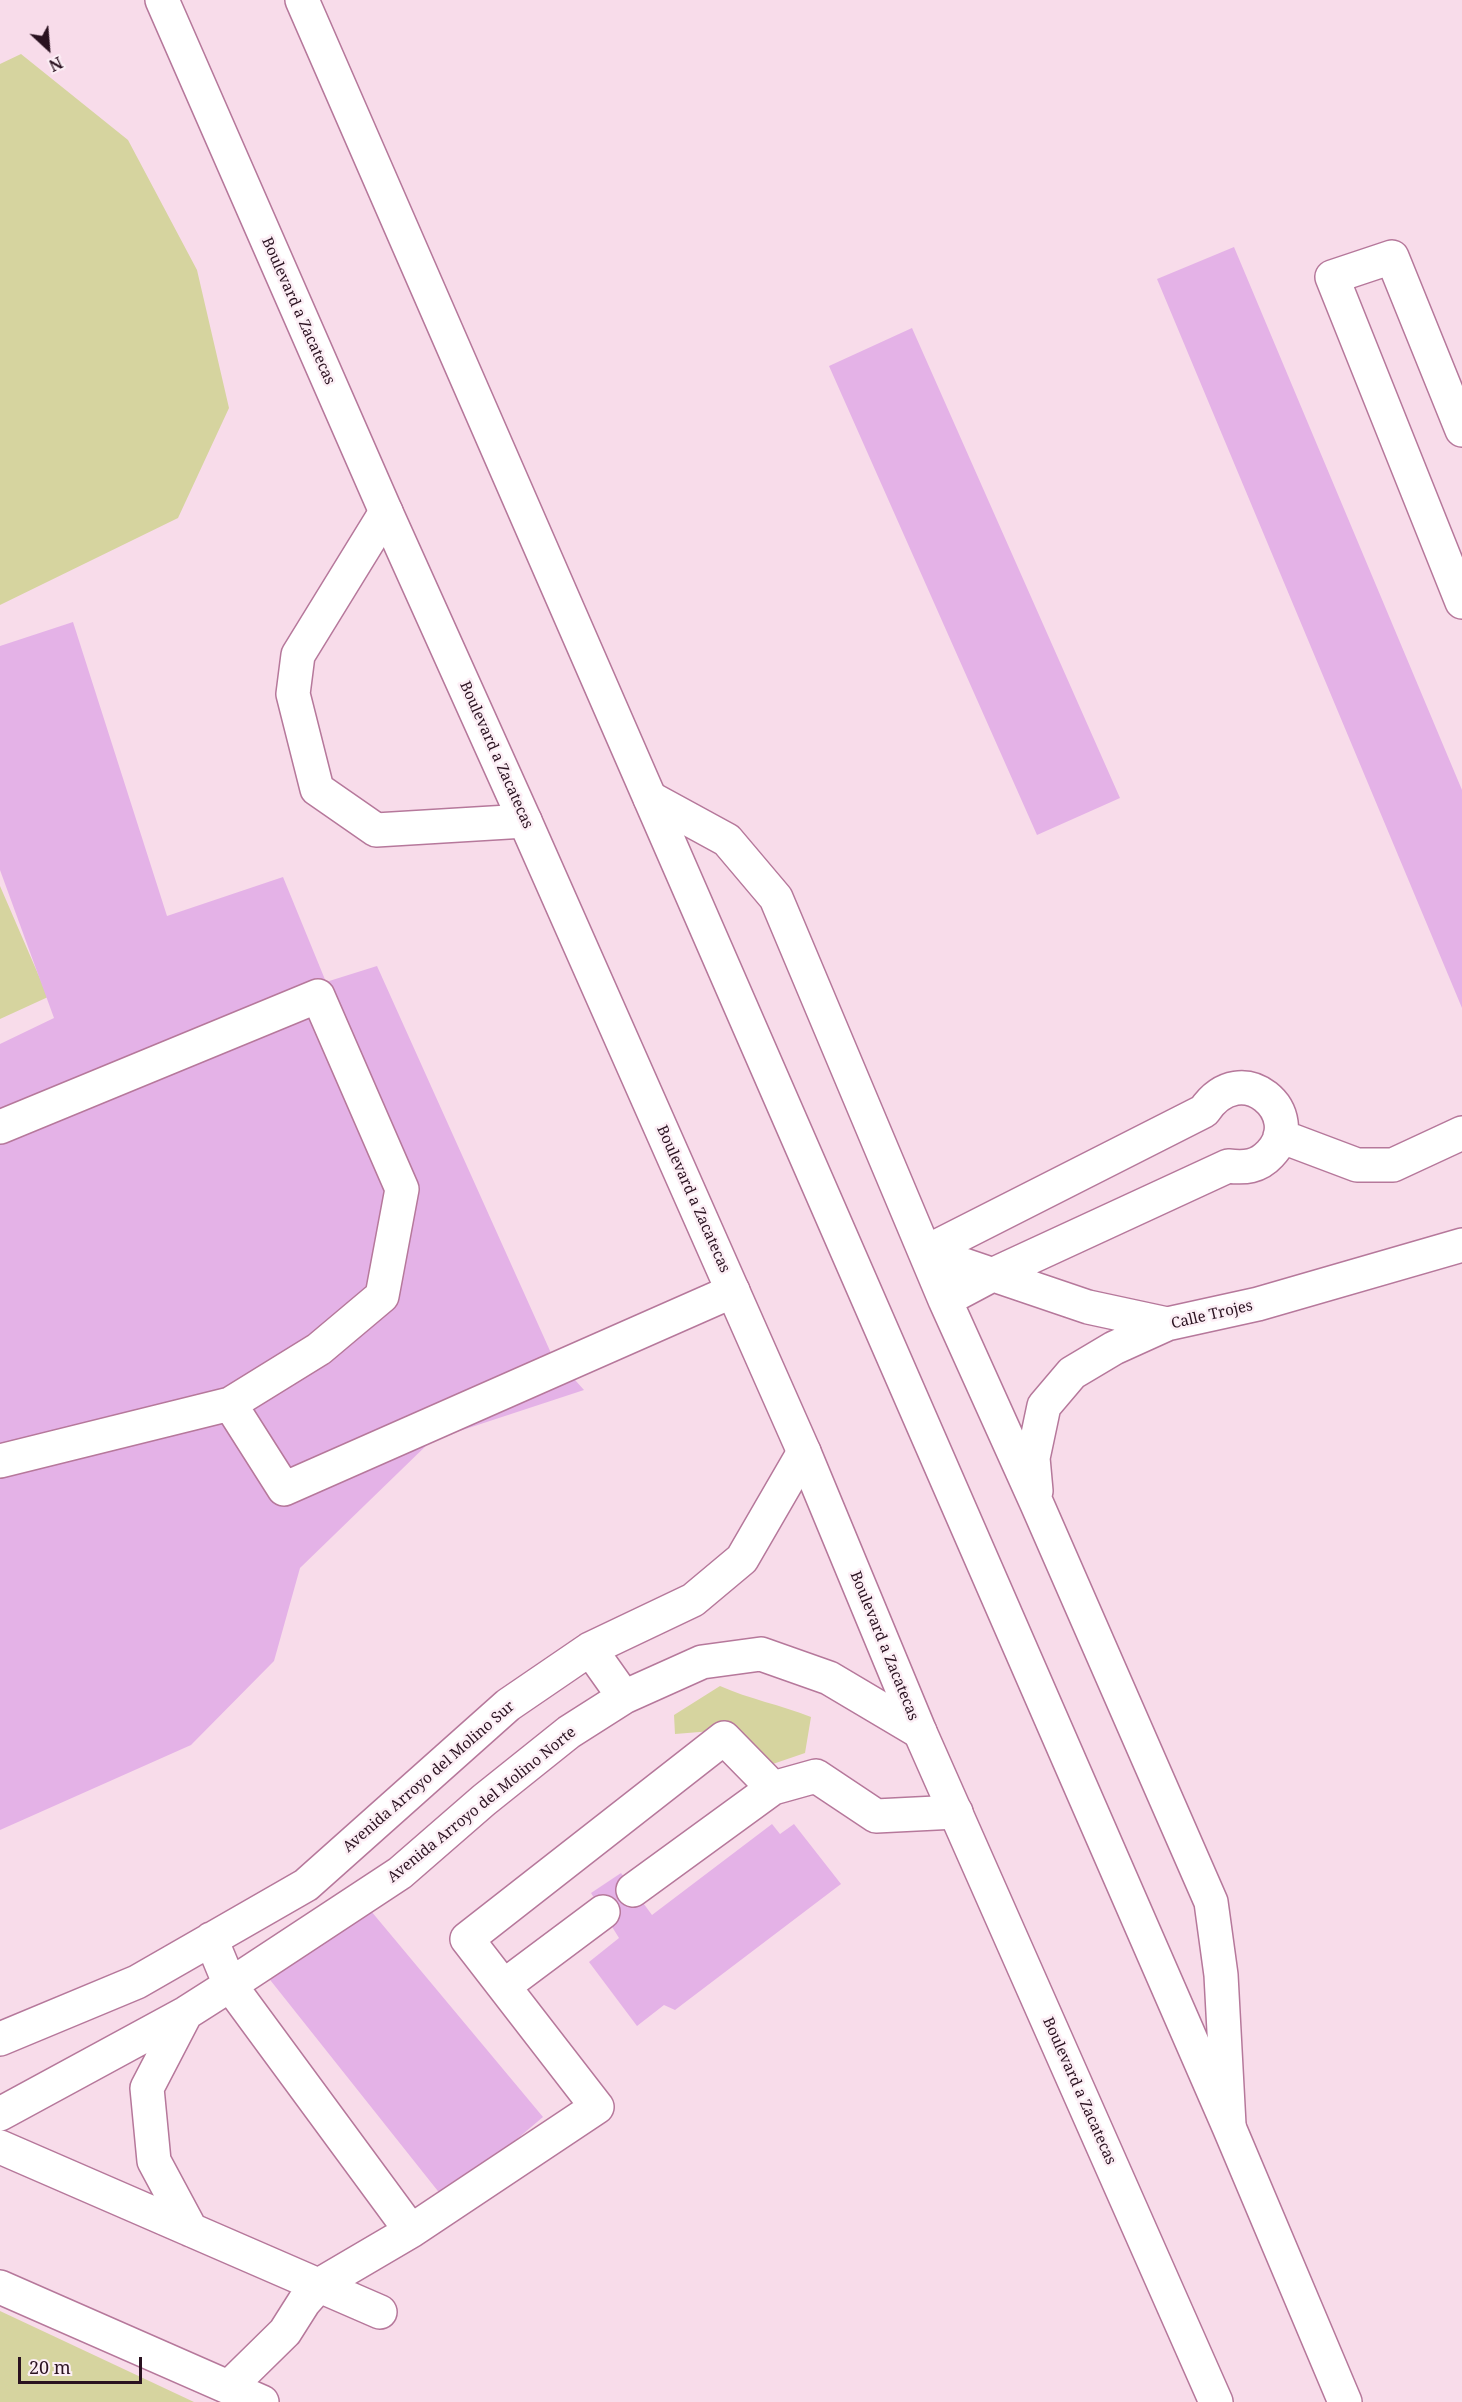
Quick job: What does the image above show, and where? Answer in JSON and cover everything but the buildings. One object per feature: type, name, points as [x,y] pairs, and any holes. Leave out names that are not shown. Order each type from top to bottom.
[{"type":"street","name":"Boulevard a Zacatecas","points":[[162,0],[386,512],[734,1291],[804,1452],[920,1732],[1216,2402]]},
{"type":"street","points":[[302,0],[1229,2127],[1346,2402]]},
{"type":"street","points":[[1462,430],[1392,257],[1332,277],[1462,602]]},
{"type":"street","points":[[386,512],[298,654],[293,694],[317,789],[376,830],[525,821]]},
{"type":"street","points":[[650,798],[727,840],[776,898],[945,1300],[1211,1902],[1221,1975],[1229,2127]]},
{"type":"street","points":[[0,1127],[318,996],[402,1189],[382,1296],[319,1349],[230,1404],[0,1461]]},
{"type":"street","points":[[926,1252],[1204,1111],[1212,1100],[1223,1092],[1235,1088],[1248,1088],[1260,1092],[1278,1111],[1281,1123],[1280,1136],[1275,1149],[1266,1159],[1254,1166],[1241,1168],[1228,1166],[992,1275],[945,1300]]},
{"type":"street","points":[[1280,1136],[1358,1164],[1393,1165],[1462,1133]]},
{"type":"street","name":"Calle Trojes","points":[[1037,1504],[1034,1458],[1044,1406],[1072,1373],[1114,1348],[1167,1324],[1258,1304],[1462,1245]]},
{"type":"street","points":[[926,1252],[1088,1307],[1167,1324]]},
{"type":"street","points":[[230,1404],[284,1489],[734,1291]]},
{"type":"street","name":"Avenida Arroyo del Molino Sur","points":[[0,2040],[137,1982],[306,1885],[508,1705],[590,1649],[693,1600],[742,1559],[804,1452]]},
{"type":"street","points":[[590,1649],[624,1697]]},
{"type":"street","name":"Avenida Arroyo del Molino Norte","points":[[0,2114],[186,2013],[230,1985],[400,1873],[484,1800],[569,1732],[624,1697],[702,1662],[761,1654],[829,1678],[920,1732]]},
{"type":"street","points":[[229,2387],[285,2332],[304,2302],[319,2285],[411,2231],[597,2107],[467,1939],[724,1738],[773,1788]]},
{"type":"street","points":[[633,1890],[773,1788],[816,1776],[876,1816],[956,1812]]},
{"type":"street","points":[[504,1986],[603,1912]]},
{"type":"street","points":[[211,1939],[230,1985],[411,2231]]},
{"type":"street","points":[[186,2013],[147,2088],[154,2160],[191,2230]]},
{"type":"street","points":[[0,2146],[380,2312]]},
{"type":"street","points":[[0,2287],[262,2402]]},
{"type":"shaded area","points":[[21,54],[128,140],[197,270],[229,408],[178,518],[0,605],[0,64]]},
{"type":"shaded area","points":[[0,886],[48,997],[0,1019]]},
{"type":"shaded area","points":[[720,1686],[811,1717],[805,1753],[767,1766],[712,1731],[675,1734],[674,1715]]},
{"type":"shaded area","points":[[0,2311],[194,2402],[0,2402]]}]
